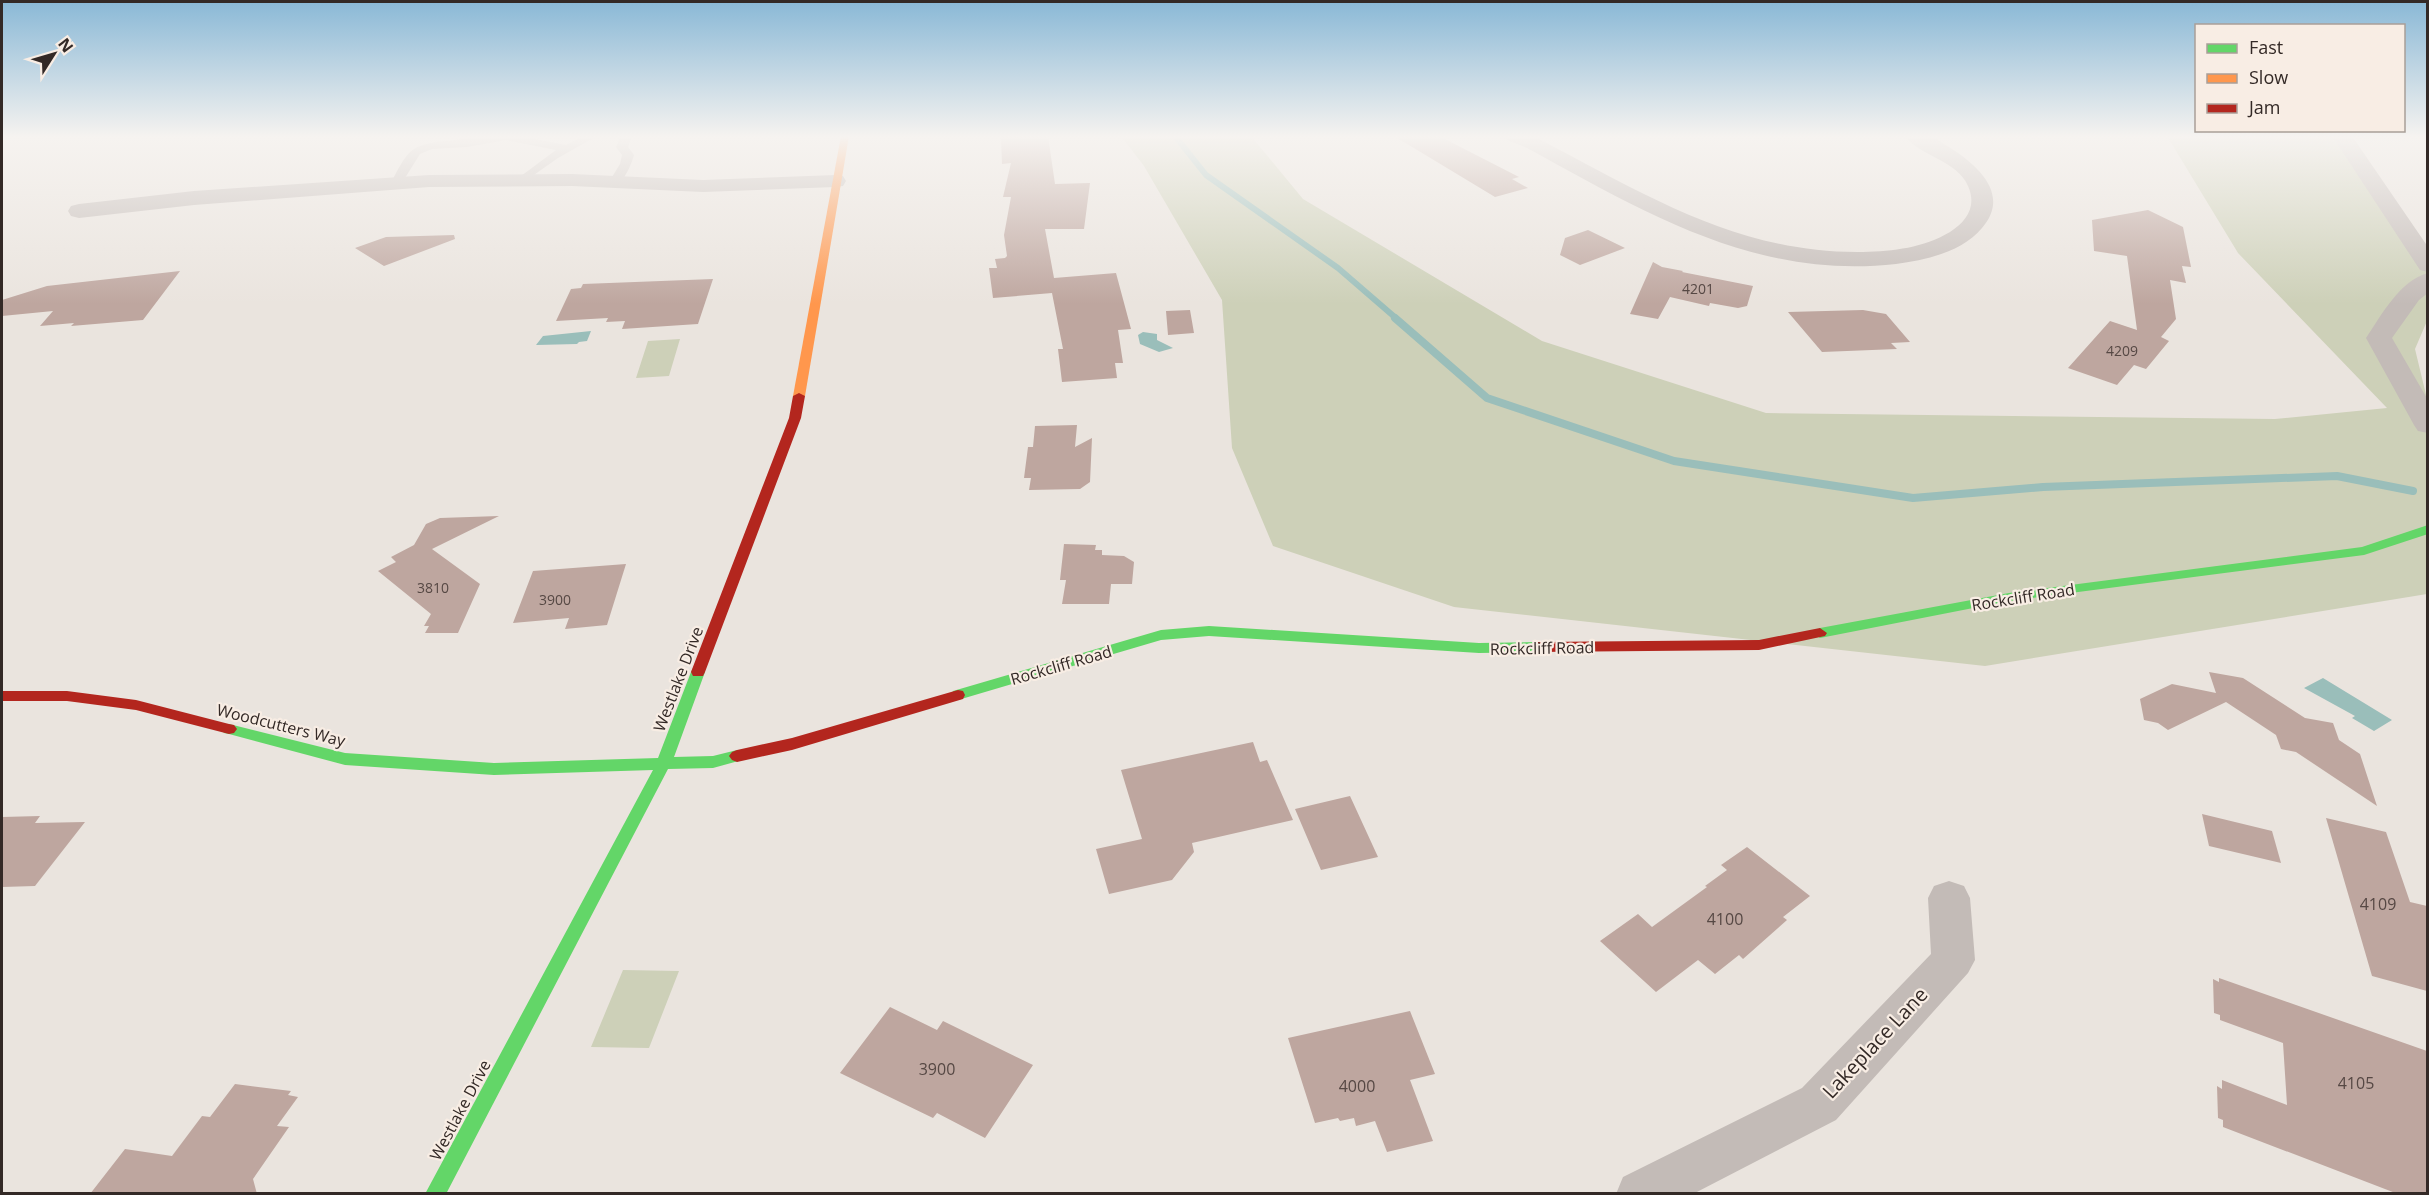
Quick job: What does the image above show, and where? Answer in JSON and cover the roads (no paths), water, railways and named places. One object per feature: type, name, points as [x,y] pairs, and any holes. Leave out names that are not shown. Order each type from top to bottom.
[{"type":"street","points":[[79,211],[194,198],[284,192]]},
{"type":"street","name":"Westlake Drive","points":[[436,1193],[664,762],[795,418],[833,192]]},
{"type":"street","points":[[1626,192],[1711,233],[1763,249],[1834,258],[1912,255],[1954,241],[1971,229],[1982,211],[1980,192]]},
{"type":"street","points":[[2379,192],[2427,265]]},
{"type":"street","points":[[2427,280],[2410,295],[2379,338],[2427,425]]},
{"type":"street","name":"Rockcliff Road","points":[[664,762],[713,762],[792,744],[1161,635],[1209,631],[1479,648],[1760,645],[2009,597],[2364,551],[2427,529]]},
{"type":"street","name":"Woodcutters Way","points":[[2,696],[67,696],[136,705],[345,759],[494,769],[664,762]]},
{"type":"street","name":"Lakeplace Lane","points":[[1641,1194],[1819,1104],[1953,960],[1949,898]]},
{"type":"water","points":[[591,331],[587,341],[577,344],[536,345],[543,336]]},
{"type":"water","points":[[1143,332],[1157,334],[1157,340],[1173,348],[1159,352],[1140,344],[1138,335]]},
{"type":"water","points":[[2323,678],[2392,720],[2374,731],[2352,718],[2355,716],[2304,688]]},
{"type":"waterway","points":[[1230,192],[1338,268],[1397,319]]},
{"type":"waterway","points":[[1395,318],[1487,398],[1674,461],[1913,498],[2043,487],[2337,476],[2413,491]]}]
